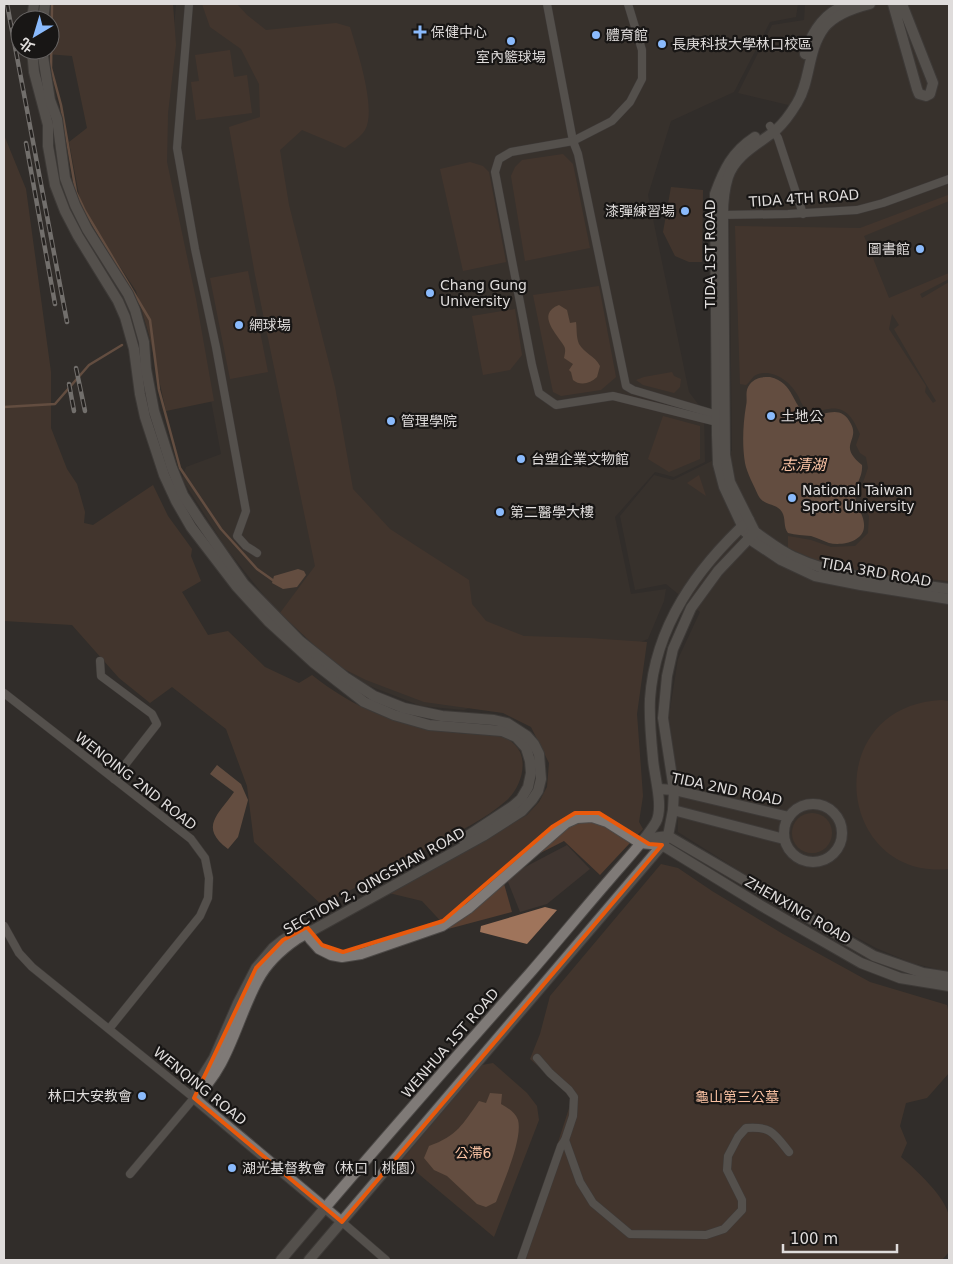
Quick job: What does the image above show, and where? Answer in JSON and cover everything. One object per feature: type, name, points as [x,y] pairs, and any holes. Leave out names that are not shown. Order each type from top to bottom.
[{"type":"street","points":[[189,4],[177,148],[194,249],[216,347],[246,511],[237,536],[246,546],[257,553]]},
{"type":"street","points":[[547,4],[573,141],[578,154],[626,386],[633,390],[720,418]]},
{"type":"street","points":[[628,4],[642,50],[642,79],[630,102],[612,121],[573,141],[511,152],[499,159],[495,172],[532,365],[539,393],[556,405],[613,396],[720,418]]},
{"type":"street","name":"TIDA 1ST ROAD","points":[[772,129],[799,88],[810,38],[820,23],[830,13],[848,4]]},
{"type":"street","name":"TIDA 1ST ROAD","points":[[751,535],[746,523],[724,487],[718,464],[720,418],[719,215],[729,175],[744,153],[772,129],[786,120],[805,90],[810,58],[817,39],[825,27],[835,18],[853,9],[870,4]]},
{"type":"street","points":[[893,4],[917,89],[919,94],[926,96],[933,89],[933,83],[902,4]]},
{"type":"street","name":"SECTION 2, QINGSHAN ROAD","points":[[33,60],[34,72],[48,125],[48,146],[55,185],[65,211],[78,236],[118,301],[125,317],[134,349],[145,417],[164,475],[191,527],[237,587],[268,621],[314,663],[364,702],[394,715],[429,724],[502,731],[516,737],[526,748],[531,774],[528,787],[513,806],[470,835],[308,930]]},
{"type":"street","name":"SECTION 2, QINGSHAN ROAD","points":[[43,60],[47,86],[57,119],[65,178],[75,205],[87,229],[128,294],[135,310],[144,342],[149,388],[154,411],[172,468],[184,495],[244,584],[300,641],[345,677],[374,696],[404,708],[442,716],[507,722],[528,736],[539,754],[541,779],[538,791],[522,811],[483,836],[308,930],[278,944],[264,957],[242,995],[214,1058],[199,1082],[194,1098]]},
{"type":"street","points":[[772,129],[783,152],[803,214]]},
{"type":"street","name":"TIDA 4TH ROAD","points":[[719,215],[803,214],[857,210],[883,203],[949,179]]},
{"type":"street","points":[[641,841],[657,819],[659,789],[653,765],[650,722],[652,678],[660,645],[678,604],[690,585],[716,552],[746,523]]},
{"type":"street","points":[[309,1260],[665,840],[673,810],[674,790],[663,718],[667,676],[673,649],[691,608],[718,571],[751,535]]},
{"type":"street","name":"TIDA 3RD ROAD","points":[[751,535],[793,557],[817,566],[863,576],[949,589]]},
{"type":"street","name":"TIDA 3RD ROAD","points":[[751,535],[780,560],[815,576],[949,599]]},
{"type":"street","points":[[100,661],[101,676],[152,714],[157,724],[114,779]]},
{"type":"street","name":"WENQING 2ND ROAD","points":[[4,693],[191,839],[206,858],[209,878],[208,898],[200,916],[108,1029]]},
{"type":"street","name":"TIDA 2ND ROAD","points":[[659,789],[674,790],[788,817]]},
{"type":"street","name":"TIDA 2ND ROAD","points":[[814,804],[832,812],[838,820],[841,829],[838,847],[832,855],[816,862],[807,862],[792,854],[784,839],[788,817],[804,806],[814,804]]},
{"type":"street","points":[[673,810],[784,839]]},
{"type":"street","points":[[308,930],[319,949],[331,955],[347,956],[361,954],[442,926],[469,908],[554,832],[577,818],[592,816],[641,841],[665,840]]},
{"type":"street","name":"ZHENXING ROAD","points":[[665,840],[874,956],[923,974],[949,977]]},
{"type":"street","name":"ZHENXING ROAD","points":[[665,840],[760,905],[861,963],[900,978],[949,986]]},
{"type":"street","name":"WENHUA 1ST ROAD","points":[[281,1260],[324,1208],[546,954],[641,841]]},
{"type":"street","name":"WENQING ROAD","points":[[4,926],[19,953],[32,967],[194,1098],[386,1260]]},
{"type":"street","points":[[521,1260],[573,1116],[574,1098],[569,1090],[537,1058]]},
{"type":"street","points":[[130,1174],[194,1098]]},
{"type":"street","points":[[565,1140],[580,1182],[593,1203],[630,1234],[706,1235],[724,1229],[742,1210],[742,1200],[727,1170],[728,1156],[738,1137],[746,1128],[757,1127],[770,1130],[789,1152]]},
{"type":"highlighted area","points":[[575,813],[599,813],[649,844],[662,845],[342,1222],[194,1098],[256,968],[283,940],[307,927],[322,945],[343,952],[443,921],[552,827]]},
{"type":"shaded area","name":"Chang Gung University","points":[[176,4],[798,4],[796,17],[770,22],[734,92],[671,121],[648,195],[689,392],[704,412],[705,462],[674,477],[655,472],[615,517],[631,594],[666,589],[664,601],[648,639],[464,710],[421,706],[362,683],[277,612],[226,548],[182,479],[186,467],[221,454],[164,149]]},
{"type":"shaded area","name":"National Taiwan Sport University","points":[[805,4],[949,4],[949,972],[912,963],[876,948],[770,890],[678,832],[678,783],[669,716],[678,659],[700,612],[666,584],[635,590],[620,516],[654,475],[673,480],[732,451],[729,195],[731,178],[747,158],[792,120],[801,108],[738,93],[772,25],[804,20]]},
{"type":"shaded area","points":[[567,845],[590,869],[547,904],[520,912],[506,877]]},
{"type":"green space","points":[[51,4],[173,4],[176,45],[168,113],[167,162],[196,299],[214,401],[166,411],[149,335],[136,291],[100,236],[80,200],[69,142],[87,128],[72,56],[60,55],[60,10],[51,10]]},
{"type":"green space","points":[[202,4],[237,4],[247,15],[266,30],[336,23],[350,27],[365,79],[369,108],[365,130],[345,148],[302,130],[280,150],[289,205],[335,387],[353,489],[390,529],[469,580],[472,604],[486,621],[524,636],[647,642],[637,714],[643,796],[639,822],[643,829],[600,875],[564,841],[501,873],[512,912],[448,929],[422,901],[389,893],[527,815],[539,802],[547,787],[549,763],[531,727],[503,713],[424,702],[366,680],[334,664],[280,613],[315,566],[255,275],[229,127],[260,117],[259,84],[241,49],[210,27]]},
{"type":"green space","points":[[230,50],[234,77],[247,75],[252,113],[196,120],[191,82],[199,81],[195,55]]},
{"type":"green space","points":[[4,135],[26,189],[51,372],[51,428],[67,469],[77,484],[85,512],[84,523],[93,525],[153,485],[168,516],[192,549],[191,556],[201,581],[182,592],[208,635],[228,631],[265,667],[299,683],[312,675],[360,706],[394,720],[431,729],[465,734],[494,734],[506,738],[520,752],[523,765],[521,778],[515,790],[499,807],[471,825],[322,905],[254,842],[247,786],[226,729],[172,687],[150,703],[119,678],[72,625],[4,621]]},
{"type":"green space","points":[[563,154],[573,164],[590,248],[525,261],[511,176],[515,167],[522,160]]},
{"type":"green space","points":[[470,162],[483,166],[489,172],[506,262],[463,271],[440,169]]},
{"type":"green space","name":"漆彈練習場","points":[[671,187],[703,190],[702,262],[689,262],[675,256],[663,232]]},
{"type":"green space","points":[[948,195],[949,201],[864,236],[889,298],[949,273],[949,279],[920,294],[922,298],[949,282],[949,581],[864,572],[816,560],[788,548],[788,536],[811,540],[831,547],[855,546],[868,533],[869,516],[862,503],[861,488],[868,468],[866,457],[860,453],[856,445],[860,434],[851,417],[842,410],[810,411],[802,405],[794,389],[779,376],[766,373],[760,374],[754,376],[746,385],[740,384],[735,226],[860,228]],"holes":[[[892,314],[899,325],[894,329],[936,401],[933,403],[925,392],[926,386],[889,329]]]},
{"type":"green space","name":"網球場","points":[[248,271],[268,372],[230,379],[210,278]]},
{"type":"green space","points":[[599,286],[616,377],[601,390],[561,396],[553,392],[533,295]]},
{"type":"green space","points":[[515,309],[522,355],[510,370],[483,375],[472,316]]},
{"type":"green space","points":[[672,372],[674,376],[681,379],[680,387],[674,393],[643,385],[636,380],[644,377]]},
{"type":"green space","points":[[663,416],[700,426],[700,459],[669,472],[648,459]]},
{"type":"green space","points":[[699,475],[706,496],[687,483]]},
{"type":"green space","points":[[942,700],[949,701],[949,869],[911,865],[883,848],[864,822],[857,791],[860,759],[875,730],[902,709]]},
{"type":"green space","points":[[816,813],[823,816],[829,822],[832,833],[831,841],[823,850],[816,853],[808,853],[801,850],[793,841],[792,829],[795,822],[804,814]]},
{"type":"green space","name":"龜山第三公墓","points":[[661,864],[678,868],[783,934],[870,982],[947,1005],[949,1015],[949,1073],[927,1098],[906,1103],[900,1126],[907,1143],[901,1157],[930,1184],[947,1209],[950,1226],[949,1252],[942,1260],[520,1260],[573,1096],[530,1059],[540,1034],[550,996]]},
{"type":"green space","name":"公滯6","points":[[493,1063],[527,1093],[537,1106],[539,1120],[494,1237],[402,1160],[482,1065]]},
{"type":"water","points":[[559,305],[567,310],[570,323],[576,322],[579,344],[600,366],[597,377],[588,383],[582,384],[573,380],[569,370],[573,364],[564,358],[565,347],[550,325],[549,314],[552,309]]},
{"type":"water","name":"志清湖","points":[[770,377],[778,380],[789,389],[798,406],[807,414],[841,413],[851,424],[853,435],[850,448],[851,453],[862,465],[855,494],[864,527],[860,536],[851,542],[834,544],[811,536],[788,533],[782,512],[777,507],[763,501],[758,495],[745,463],[744,420],[748,387],[757,379]]},
{"type":"water","points":[[298,569],[304,571],[306,575],[297,587],[283,589],[272,583],[274,576]]},
{"type":"water","points":[[217,765],[241,784],[248,800],[238,837],[228,849],[214,834],[213,827],[217,814],[234,792],[210,774]]},
{"type":"water","points":[[545,907],[557,910],[527,944],[480,932],[481,926]]},
{"type":"water","points":[[490,1093],[502,1094],[501,1104],[515,1115],[519,1128],[512,1161],[496,1202],[486,1207],[477,1204],[447,1176],[434,1170],[424,1158],[429,1146],[453,1133],[464,1123],[479,1101],[486,1103]]},
{"type":"waterway","points":[[52,4],[51,68],[61,105],[76,192],[85,211],[150,320],[159,390],[180,468],[221,529],[257,569],[274,581]]},
{"type":"waterway","points":[[4,407],[55,404],[89,365],[122,345]]},
{"type":"railway","points":[[7,4],[67,322]]},
{"type":"railway","points":[[26,143],[55,304]]},
{"type":"railway","points":[[76,368],[85,411]]},
{"type":"railway","points":[[69,384],[74,411]]},
{"type":"place","name":"保健中心","points":[[420,32]]},
{"type":"place","name":"體育館","points":[[596,35]]},
{"type":"place","name":"室內籃球場","points":[[511,41]]},
{"type":"place","name":"長庚科技大學林口校區","points":[[662,44]]},
{"type":"place","name":"漆彈練習場","points":[[685,211]]},
{"type":"place","name":"圖書館","points":[[920,249]]},
{"type":"place","name":"Chang Gung University","points":[[430,293]]},
{"type":"place","name":"網球場","points":[[239,325]]},
{"type":"place","name":"土地公","points":[[771,416]]},
{"type":"place","name":"管理學院","points":[[391,421]]},
{"type":"place","name":"台塑企業文物館","points":[[521,459]]},
{"type":"place","name":"National Taiwan Sport University","points":[[792,498]]},
{"type":"place","name":"第二醫學大樓","points":[[500,512]]},
{"type":"place","name":"林口大安教會","points":[[142,1096]]},
{"type":"place","name":"湖光基督教會（林口｜桃園）","points":[[232,1168]]}]
